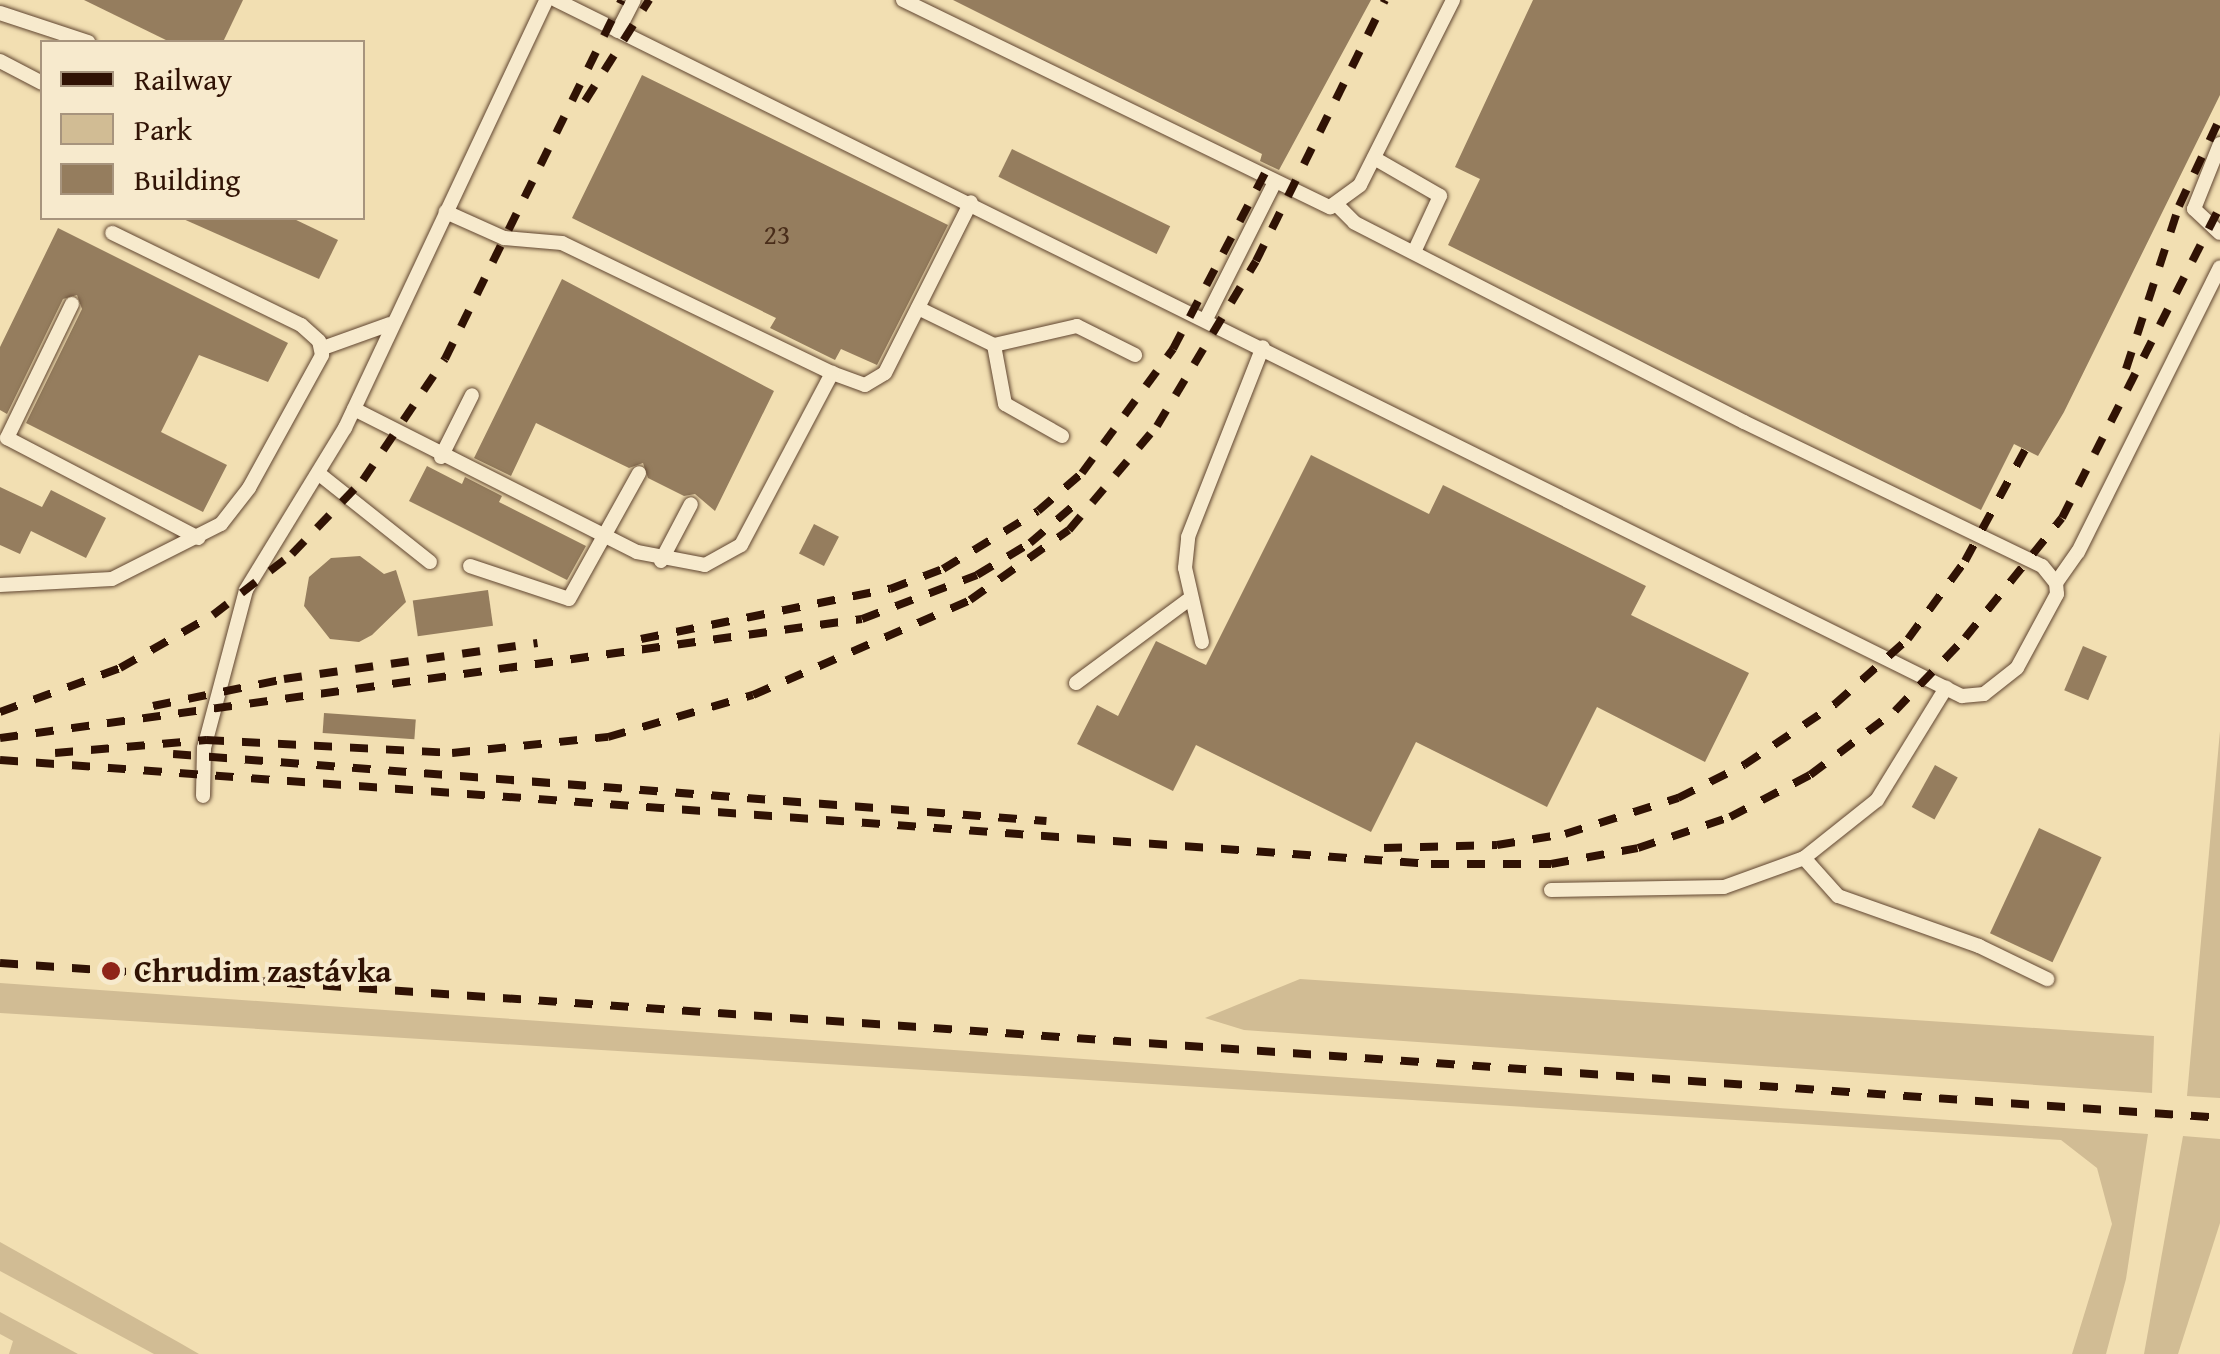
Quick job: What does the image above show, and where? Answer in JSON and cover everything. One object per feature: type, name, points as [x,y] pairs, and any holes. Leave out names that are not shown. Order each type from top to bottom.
[{"type":"lane","points":[[202,796],[204,748],[246,590],[354,409],[390,324],[546,0]]},
{"type":"lane","points":[[556,0],[1972,698],[2006,680],[2052,609],[2056,582],[2078,552],[2220,267]]},
{"type":"lane","points":[[618,31],[634,0]]},
{"type":"lane","points":[[903,0],[1320,206],[1338,206],[1360,185],[1453,0]]},
{"type":"lane","points":[[0,13],[82,40]]},
{"type":"lane","points":[[0,61],[40,81]]},
{"type":"lane","points":[[2220,144],[2194,209],[2220,233]]},
{"type":"lane","points":[[1374,158],[1440,196],[1414,252]]},
{"type":"lane","points":[[1206,319],[1274,184]]},
{"type":"lane","points":[[446,212],[504,238],[562,243],[857,385],[880,379],[970,202]]},
{"type":"lane","points":[[1338,206],[1354,222],[2042,566],[2056,582]]},
{"type":"lane","points":[[112,234],[301,326],[322,348]]},
{"type":"lane","points":[[72,304],[7,438],[198,538]]},
{"type":"lane","points":[[918,308],[994,345],[1077,326],[1135,355]]},
{"type":"lane","points":[[0,586],[91,584],[198,538],[237,508],[322,348],[390,324]]},
{"type":"lane","points":[[994,345],[1004,404],[1062,436]]},
{"type":"lane","points":[[1202,642],[1191,598],[1188,537],[1263,348]]},
{"type":"lane","points":[[354,409],[441,457],[606,537],[661,561],[704,566],[741,546],[832,373]]},
{"type":"lane","points":[[441,457],[472,396]]},
{"type":"lane","points":[[318,472],[430,562]]},
{"type":"lane","points":[[470,566],[570,599],[640,474]]},
{"type":"lane","points":[[661,561],[690,504]]},
{"type":"lane","points":[[1076,683],[1191,598]]},
{"type":"lane","points":[[1550,890],[1724,887],[1804,858],[1877,800],[1946,688]]},
{"type":"lane","points":[[1804,858],[1838,896],[1980,946],[2046,979]]},
{"type":"green space","points":[[2220,731],[2220,1098],[2187,1096]]},
{"type":"green space","points":[[1300,979],[2154,1036],[2152,1093],[1244,1030],[1205,1018]]},
{"type":"green space","points":[[0,983],[2148,1134],[2126,1279],[2106,1354],[2072,1354],[2112,1224],[2097,1168],[2061,1140],[0,1013]]},
{"type":"green space","points":[[2183,1136],[2220,1139],[2220,1223],[2178,1354],[2144,1354]]},
{"type":"green space","points":[[0,1242],[199,1354],[154,1354],[0,1271]]},
{"type":"green space","points":[[0,1312],[78,1354],[9,1354],[13,1341],[0,1334]]},
{"type":"building","points":[[84,0],[243,0],[224,40],[166,40]]},
{"type":"building","points":[[953,0],[1371,0],[1279,170],[1260,161],[1262,154]]},
{"type":"building","points":[[1533,0],[2220,0],[2220,95],[2064,412],[2038,456],[2014,444],[1981,510],[1448,245],[1480,179],[1455,167]]},
{"type":"building","points":[[642,75],[948,225],[877,365],[841,349],[835,360],[770,328],[776,318],[572,218]]},
{"type":"building","points":[[1012,149],[1170,226],[1157,254],[998,177]]},
{"type":"building","points":[[186,220],[296,220],[338,240],[319,279]]},
{"type":"building","points":[[58,228],[288,343],[268,382],[199,355],[161,432],[227,465],[203,512],[26,423],[82,309],[77,295],[63,299],[7,414],[0,410],[0,347]]},
{"type":"building","points":[[562,279],[774,391],[715,511],[695,494],[684,496],[648,478],[643,463],[629,468],[536,423],[511,476],[474,458]]},
{"type":"building","points":[[1311,455],[1429,514],[1443,485],[1646,586],[1631,615],[1749,673],[1705,762],[1597,707],[1547,807],[1416,742],[1371,832],[1196,745],[1173,791],[1077,744],[1097,705],[1118,716],[1156,641],[1206,665]]},
{"type":"building","points":[[427,466],[462,484],[465,477],[502,496],[499,502],[586,546],[567,580],[409,501]]},
{"type":"building","points":[[0,487],[42,507],[51,490],[106,518],[86,558],[31,531],[20,554],[0,545]]},
{"type":"building","points":[[814,524],[839,537],[824,566],[799,553]]},
{"type":"building","points":[[360,556],[384,574],[396,570],[406,602],[372,635],[359,642],[330,639],[304,606],[309,577],[331,558]]},
{"type":"building","points":[[488,590],[493,626],[418,636],[413,601]]},
{"type":"building","points":[[2083,646],[2107,656],[2088,700],[2064,690]]},
{"type":"building","points":[[324,713],[416,719],[414,739],[323,733]]},
{"type":"building","points":[[1935,765],[1958,778],[1934,820],[1912,807]]},
{"type":"building","points":[[2039,828],[2102,857],[2053,962],[1990,933]]},
{"type":"railway","points":[[0,712],[120,668],[213,615],[292,554],[363,480],[445,359],[622,0]]},
{"type":"railway","points":[[585,101],[649,0]]},
{"type":"railway","points":[[55,753],[206,740],[452,753],[608,737],[753,695],[970,600],[1069,530],[1157,426],[1256,261],[1385,0]]},
{"type":"railway","points":[[2126,369],[2179,206],[2220,118]]},
{"type":"railway","points":[[641,639],[890,589],[943,569],[1038,511],[1082,473],[1173,349],[1268,167]]},
{"type":"railway","points":[[0,760],[1431,864],[1551,864],[1638,848],[1730,817],[1810,775],[1895,711],[1965,638],[2062,518],[2220,206]]},
{"type":"railway","points":[[1384,848],[1497,845],[1565,834],[1678,798],[1744,765],[1835,704],[1908,639],[1965,561],[2025,450]]},
{"type":"railway","points":[[0,738],[862,619],[977,575],[1030,543],[1080,500]]},
{"type":"railway","points":[[153,706],[284,679],[537,643]]},
{"type":"railway","points":[[173,754],[1046,821]]},
{"type":"railway","points":[[0,963],[2220,1118]]},
{"type":"place","name":"Chrudim zastávka","points":[[111,971]]}]
